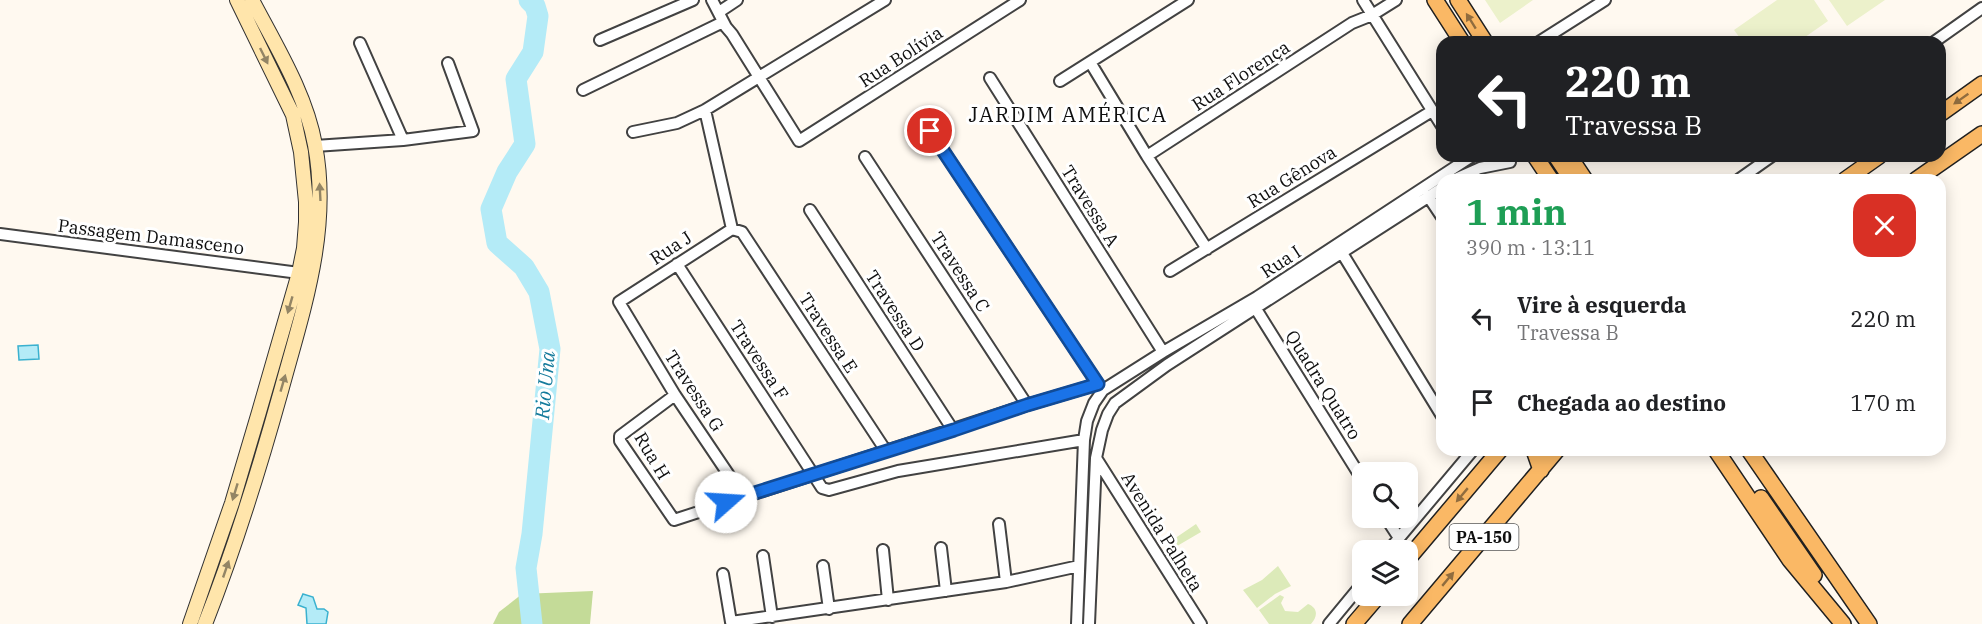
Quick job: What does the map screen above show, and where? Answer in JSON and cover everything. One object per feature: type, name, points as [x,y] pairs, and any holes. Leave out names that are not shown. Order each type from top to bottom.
[{"type":"main road","points":[[1435,0],[1458,36]]},
{"type":"main road","points":[[1458,0],[1481,36]]},
{"type":"main road","points":[[205,624],[225,574],[254,486],[313,275],[319,231],[320,201],[315,146],[300,97],[243,1]]},
{"type":"main road","points":[[190,624],[232,503],[299,273],[304,248],[306,202],[297,129],[243,1]]},
{"type":"main road","points":[[1946,110],[1982,84]]},
{"type":"main road","points":[[1946,159],[1982,134]]},
{"type":"main road","points":[[1520,162],[1533,174]]},
{"type":"main road","points":[[1855,174],[1872,162]]},
{"type":"main road","points":[[1925,174],[1942,162]]},
{"type":"main road","name":"PA-150","points":[[1418,548],[1495,456]]},
{"type":"main road","points":[[1536,456],[1541,470]]},
{"type":"main road","name":"PA-150","points":[[1410,624],[1552,456]]},
{"type":"main road","points":[[1720,456],[1790,560],[1843,624]]},
{"type":"main road","points":[[1732,456],[1848,624]]},
{"type":"main road","points":[[1753,456],[1871,624]]},
{"type":"main road","points":[[1764,456],[1841,568],[1871,624]]},
{"type":"main road","points":[[1354,624],[1369,606]]},
{"type":"street","points":[[600,40],[693,0]]},
{"type":"street","points":[[712,0],[759,78]]},
{"type":"street","points":[[584,90],[721,17],[737,0]]},
{"type":"street","points":[[633,132],[677,123],[705,110],[885,0]]},
{"type":"street","name":"Rua Bolívia","points":[[759,78],[799,141],[1020,0]]},
{"type":"street","points":[[1060,81],[1188,0]]},
{"type":"street","name":"Rua Florença","points":[[1147,156],[1352,23],[1370,5],[1396,0]]},
{"type":"street","points":[[1548,36],[1605,0]]},
{"type":"street","points":[[1370,5],[1436,118]]},
{"type":"street","points":[[1942,36],[1982,8]]},
{"type":"street","points":[[360,44],[403,140]]},
{"type":"street","points":[[1090,62],[1207,249]]},
{"type":"street","points":[[315,146],[403,140],[472,131],[448,63]]},
{"type":"street","name":"Travessa A","points":[[990,78],[1163,352]]},
{"type":"street","points":[[705,110],[737,230]]},
{"type":"street","name":"Rua Gênova","points":[[1170,271],[1431,111]]},
{"type":"street","points":[[930,131],[1101,387]]},
{"type":"street","name":"Travessa C","points":[[866,157],[1027,405]]},
{"type":"street","name":"Rua I","points":[[1445,174],[1463,162]]},
{"type":"street","points":[[1466,174],[1505,162]]},
{"type":"street","points":[[1746,174],[1764,162]]},
{"type":"street","name":"Rua I","points":[[674,520],[1027,405],[1101,387],[1257,297],[1436,180]]},
{"type":"street","points":[[1089,624],[1096,458],[1107,414],[1115,403],[1167,365],[1436,191]]},
{"type":"street","points":[[1428,196],[1436,208]]},
{"type":"street","name":"Travessa D","points":[[810,210],[954,430]]},
{"type":"street","name":"Rua J","points":[[619,302],[677,264],[737,230]]},
{"type":"street","name":"Travessa E","points":[[737,230],[886,451]]},
{"type":"street","name":"Passagem Damasceno","points":[[0,234],[299,273]]},
{"type":"street","points":[[1342,253],[1436,406]]},
{"type":"street","name":"Travessa F","points":[[677,264],[814,473]]},
{"type":"street","name":"Travessa G","points":[[619,302],[675,395],[743,496]]},
{"type":"street","name":"Quadra Quatro","points":[[1256,309],[1352,463]]},
{"type":"street","name":"Rua I","points":[[1077,624],[1084,440],[1087,421],[1101,387]]},
{"type":"street","name":"Rua H","points":[[674,520],[620,441],[620,436],[675,395]]},
{"type":"street","points":[[814,473],[822,488],[829,490],[898,471],[1084,440]]},
{"type":"street","points":[[1392,528],[1399,538],[1464,456]]},
{"type":"street","name":"Avenida Palheta","points":[[1096,458],[1201,624]]},
{"type":"street","points":[[999,524],[1006,582]]},
{"type":"street","points":[[941,548],[946,591]]},
{"type":"street","points":[[883,550],[888,600]]},
{"type":"street","points":[[763,556],[772,617]]},
{"type":"street","points":[[823,566],[829,609]]},
{"type":"street","points":[[723,574],[731,622],[1006,582],[1079,566]]},
{"type":"street","points":[[1329,624],[1352,596]]},
{"type":"green space","points":[[1485,0],[1533,0],[1500,23]]},
{"type":"green space","points":[[1777,0],[1814,0],[1828,21],[1807,36],[1738,36],[1734,30]]},
{"type":"green space","points":[[1829,0],[1885,0],[1847,26]]},
{"type":"green space","points":[[1196,524],[1201,532],[1172,549],[1168,543]]},
{"type":"green space","points":[[1278,566],[1291,586],[1275,594],[1257,608],[1243,590],[1262,580]]},
{"type":"green space","points":[[593,591],[590,624],[493,624],[499,612],[522,594]]},
{"type":"green space","points":[[1280,595],[1284,597],[1281,603],[1285,611],[1298,612],[1308,604],[1314,608],[1316,615],[1311,624],[1269,624],[1259,610]]},
{"type":"water","points":[[38,345],[39,359],[19,360],[18,346]]},
{"type":"water","points":[[303,594],[313,597],[317,609],[324,609],[328,612],[326,624],[307,624],[306,608],[298,605]]},
{"type":"waterway","name":"Rio Una","points":[[529,0],[535,6],[538,16],[533,52],[516,79],[525,144],[507,172],[491,209],[497,243],[524,267],[539,292],[550,349],[532,534],[526,568],[532,624]]},
{"type":"district","name":"JARDIM AMÉRICA","points":[[1068,115]]},
{"type":"route","points":[[726,502],[1098,384],[930,131]]}]
